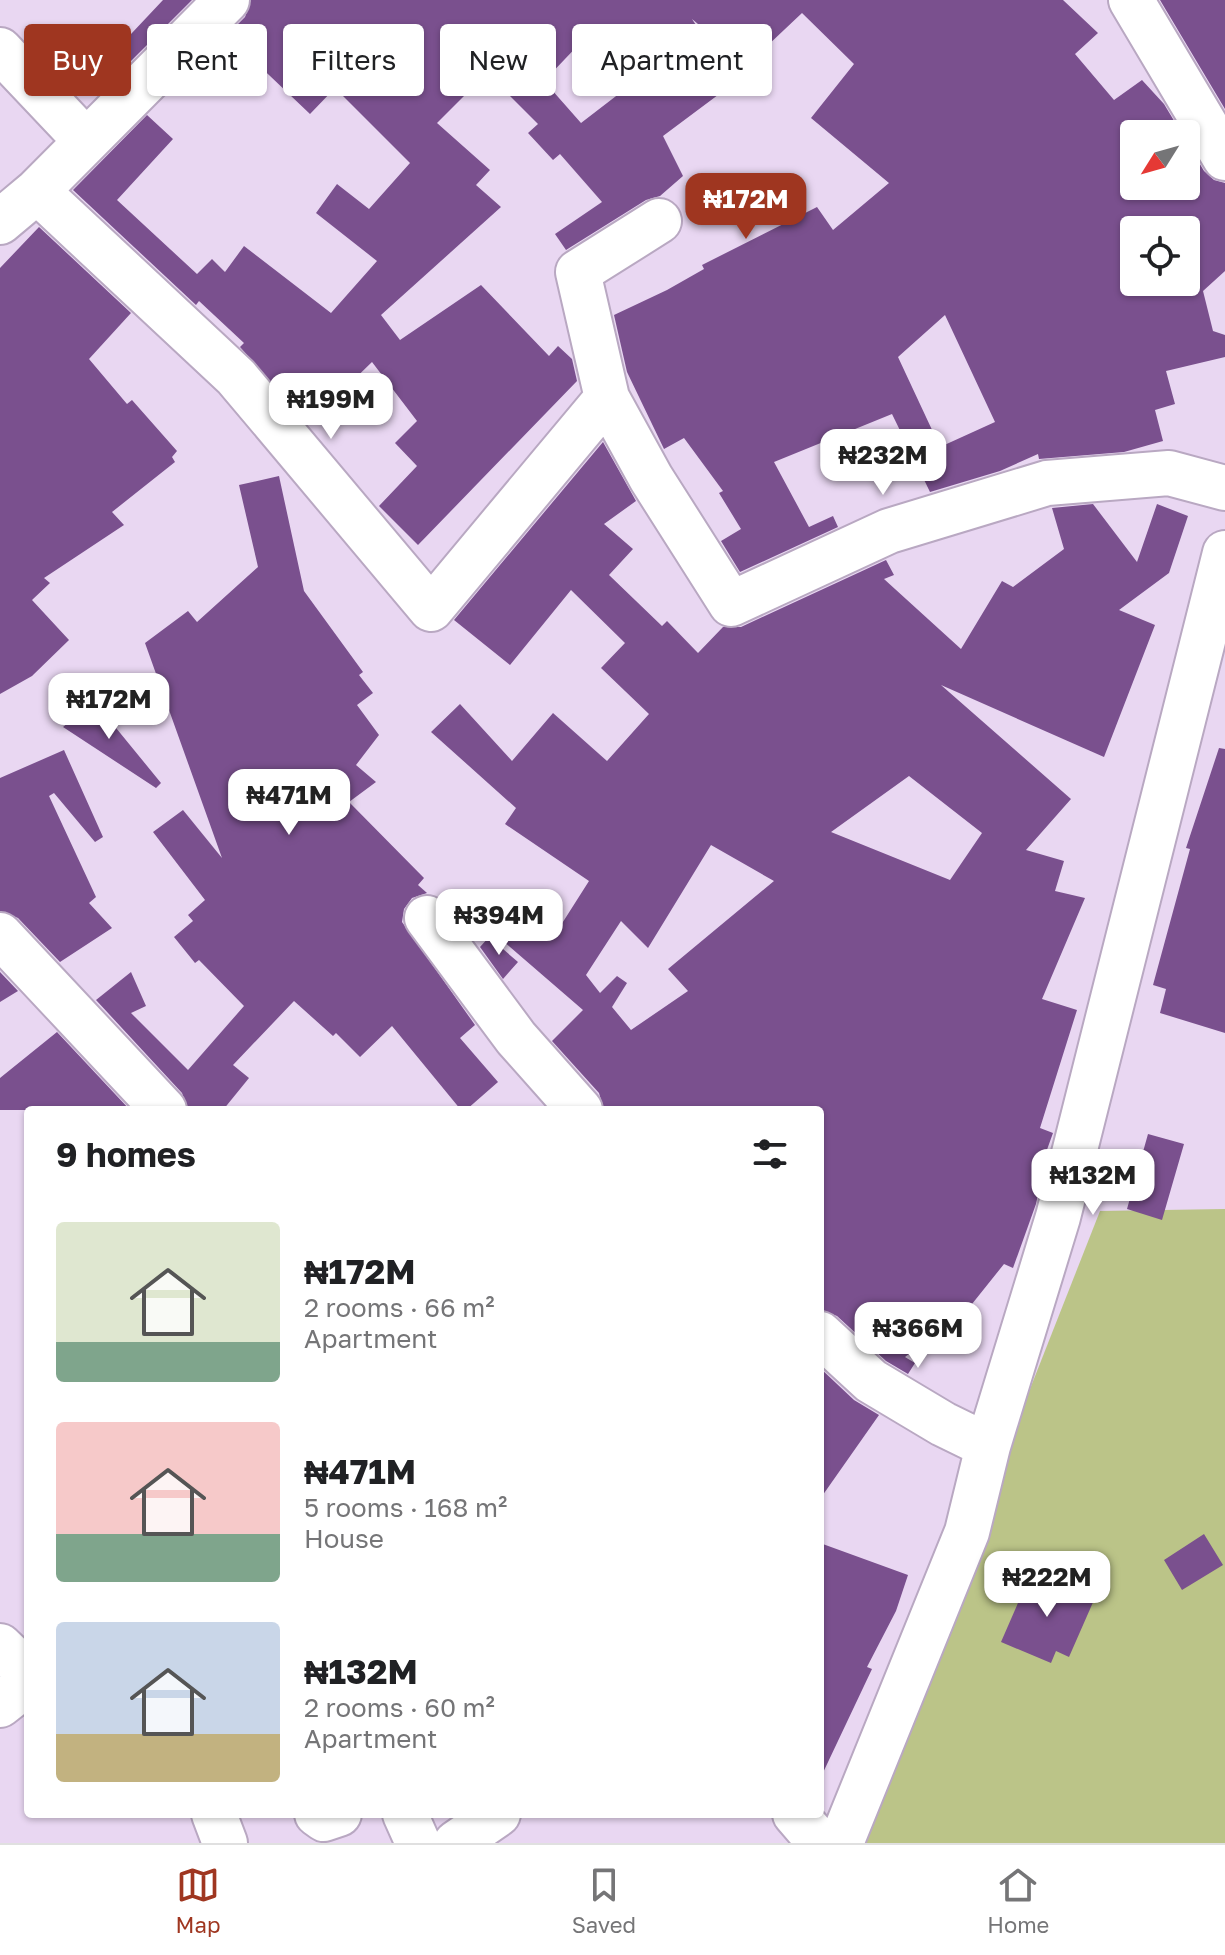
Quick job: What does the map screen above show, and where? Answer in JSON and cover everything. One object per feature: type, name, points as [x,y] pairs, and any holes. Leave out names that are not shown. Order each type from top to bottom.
[{"type":"street","points":[[0,222],[37,191],[227,0]]},
{"type":"street","points":[[1131,0],[1225,158]]},
{"type":"street","points":[[0,50],[86,141]]},
{"type":"street","points":[[37,191],[236,377],[431,609],[607,398]]},
{"type":"street","points":[[659,221],[578,272],[607,398],[651,478],[731,604],[889,531],[1047,483],[1169,473],[1225,488]]},
{"type":"street","points":[[841,1843],[967,1532],[988,1446],[1058,1217],[1225,553]]},
{"type":"street","points":[[427,918],[516,1038],[576,1106]]},
{"type":"street","points":[[0,935],[160,1106]]},
{"type":"street","points":[[824,1338],[871,1381],[943,1424],[988,1446]]},
{"type":"street","points":[[0,1646],[24,1669]]},
{"type":"street","points":[[0,1705],[24,1686]]},
{"type":"street","points":[[216,1818],[225,1843]]},
{"type":"street","points":[[407,1818],[418,1843]]},
{"type":"street","points":[[456,1843],[492,1818]]},
{"type":"street","points":[[798,1818],[820,1843]]},
{"type":"green space","points":[[1225,1209],[1225,1843],[859,1843],[903,1712],[1100,1211]]},
{"type":"building","points":[[163,0],[192,0],[168,24],[147,24],[147,45],[131,61],[131,34]]},
{"type":"building","points":[[251,0],[1063,0],[1098,33],[1075,54],[1114,100],[1142,80],[1174,120],[1120,120],[1120,200],[1200,200],[1200,164],[1214,180],[1225,183],[1225,271],[1203,291],[1213,331],[1225,335],[1225,357],[1166,371],[1175,404],[1155,410],[1163,441],[1124,452],[1039,459],[1038,454],[1000,471],[930,492],[892,414],[774,462],[809,527],[833,516],[838,527],[740,572],[721,541],[741,529],[719,493],[723,491],[684,438],[664,449],[627,372],[614,315],[667,290],[704,269],[702,265],[817,207],[833,230],[889,183],[811,118],[854,64],[802,13],[772,41],[772,24],[698,24],[692,19],[695,24],[572,24],[572,52],[556,68],[556,24],[440,24],[440,96],[464,96],[437,123],[490,170],[476,185],[501,207],[381,315],[400,340],[481,285],[549,356],[558,346],[572,359],[577,381],[418,545],[379,506],[417,466],[395,443],[417,421],[372,362],[308,424],[240,347],[244,343],[199,301],[196,305],[73,190],[147,115],[173,139],[117,200],[197,274],[212,259],[225,272],[244,246],[331,313],[377,261],[316,213],[337,184],[369,209],[410,163],[343,96],[424,96],[424,24],[283,24],[283,88],[267,73],[267,24],[238,24],[245,17]],"holes":[[[945,315],[995,422],[940,447],[898,357]]]},
{"type":"building","points":[[1160,0],[1225,0],[1225,109]]},
{"type":"building","points":[[556,95],[581,123],[616,96],[717,96],[663,136],[683,176],[660,196],[646,200],[566,250],[555,234],[602,202],[560,154],[553,160],[528,133],[538,124],[510,96]]},
{"type":"building","points":[[291,96],[327,96],[310,114]]},
{"type":"building","points":[[39,227],[131,313],[89,359],[127,404],[132,400],[177,451],[172,457],[175,462],[112,512],[124,525],[44,578],[50,583],[32,600],[69,640],[32,676],[0,694],[0,268]]},
{"type":"building","points":[[603,442],[636,501],[604,524],[633,549],[609,575],[662,626],[667,621],[698,653],[723,627],[741,627],[886,560],[894,575],[884,579],[961,649],[1002,581],[1013,587],[1064,549],[1052,508],[1093,504],[1137,562],[1157,504],[1188,516],[1169,573],[1119,610],[1155,625],[1104,757],[941,685],[1071,799],[1026,850],[1064,861],[1055,891],[1085,898],[1042,999],[1077,1010],[1040,1128],[1053,1133],[1035,1183],[1040,1185],[1036,1204],[1013,1268],[1004,1264],[972,1304],[957,1316],[950,1313],[937,1332],[905,1357],[915,1363],[908,1374],[886,1361],[837,1316],[824,1311],[824,1106],[603,1106],[599,1093],[552,1041],[583,1010],[502,940],[526,912],[554,936],[589,881],[505,824],[516,808],[431,732],[460,704],[512,761],[553,713],[607,761],[649,714],[601,668],[625,643],[571,590],[510,665],[454,620]],"holes":[[[909,776],[982,833],[950,880],[831,832]],[[711,845],[774,881],[668,969],[688,991],[631,1030],[612,1007],[627,983],[617,976],[600,993],[586,975],[621,921],[648,948]]]},
{"type":"building","points":[[279,476],[304,591],[363,672],[359,675],[373,693],[357,705],[379,735],[356,765],[376,782],[349,802],[424,878],[418,885],[427,893],[412,898],[404,909],[402,922],[475,1025],[460,1038],[498,1082],[471,1106],[458,1106],[392,1026],[360,1057],[336,1033],[333,1036],[294,1001],[233,1065],[249,1078],[226,1106],[187,1106],[182,1093],[96,1000],[131,972],[146,1006],[131,1013],[188,1070],[244,1006],[199,960],[195,963],[174,937],[193,921],[188,915],[205,900],[153,832],[183,810],[222,858],[145,643],[188,611],[197,622],[258,567],[239,485]]},
{"type":"building","points":[[94,701],[161,783],[156,788],[63,727]]},
{"type":"building","points":[[1219,748],[1225,749],[1225,1033],[1160,1013],[1166,989],[1153,985],[1190,849],[1186,848]]},
{"type":"building","points":[[64,750],[103,837],[95,842],[54,793],[49,796],[96,897],[89,903],[112,928],[60,962],[18,918],[0,911],[0,778]]},
{"type":"building","points":[[489,937],[518,962],[503,979],[480,947]]},
{"type":"building","points":[[0,972],[18,991],[0,1002]]},
{"type":"building","points":[[57,1032],[126,1106],[24,1106],[24,1110],[0,1110],[0,1078]]},
{"type":"building","points":[[1148,1134],[1184,1144],[1162,1220],[1127,1209]]},
{"type":"building","points":[[824,1372],[854,1400],[879,1415],[824,1493]]},
{"type":"building","points":[[1204,1534],[1223,1565],[1182,1590],[1164,1560]]},
{"type":"building","points":[[824,1544],[908,1575],[896,1611],[867,1667],[872,1669],[824,1771]]},
{"type":"building","points":[[1031,1573],[1094,1600],[1069,1657],[1056,1651],[1051,1663],[1001,1642]]}]
